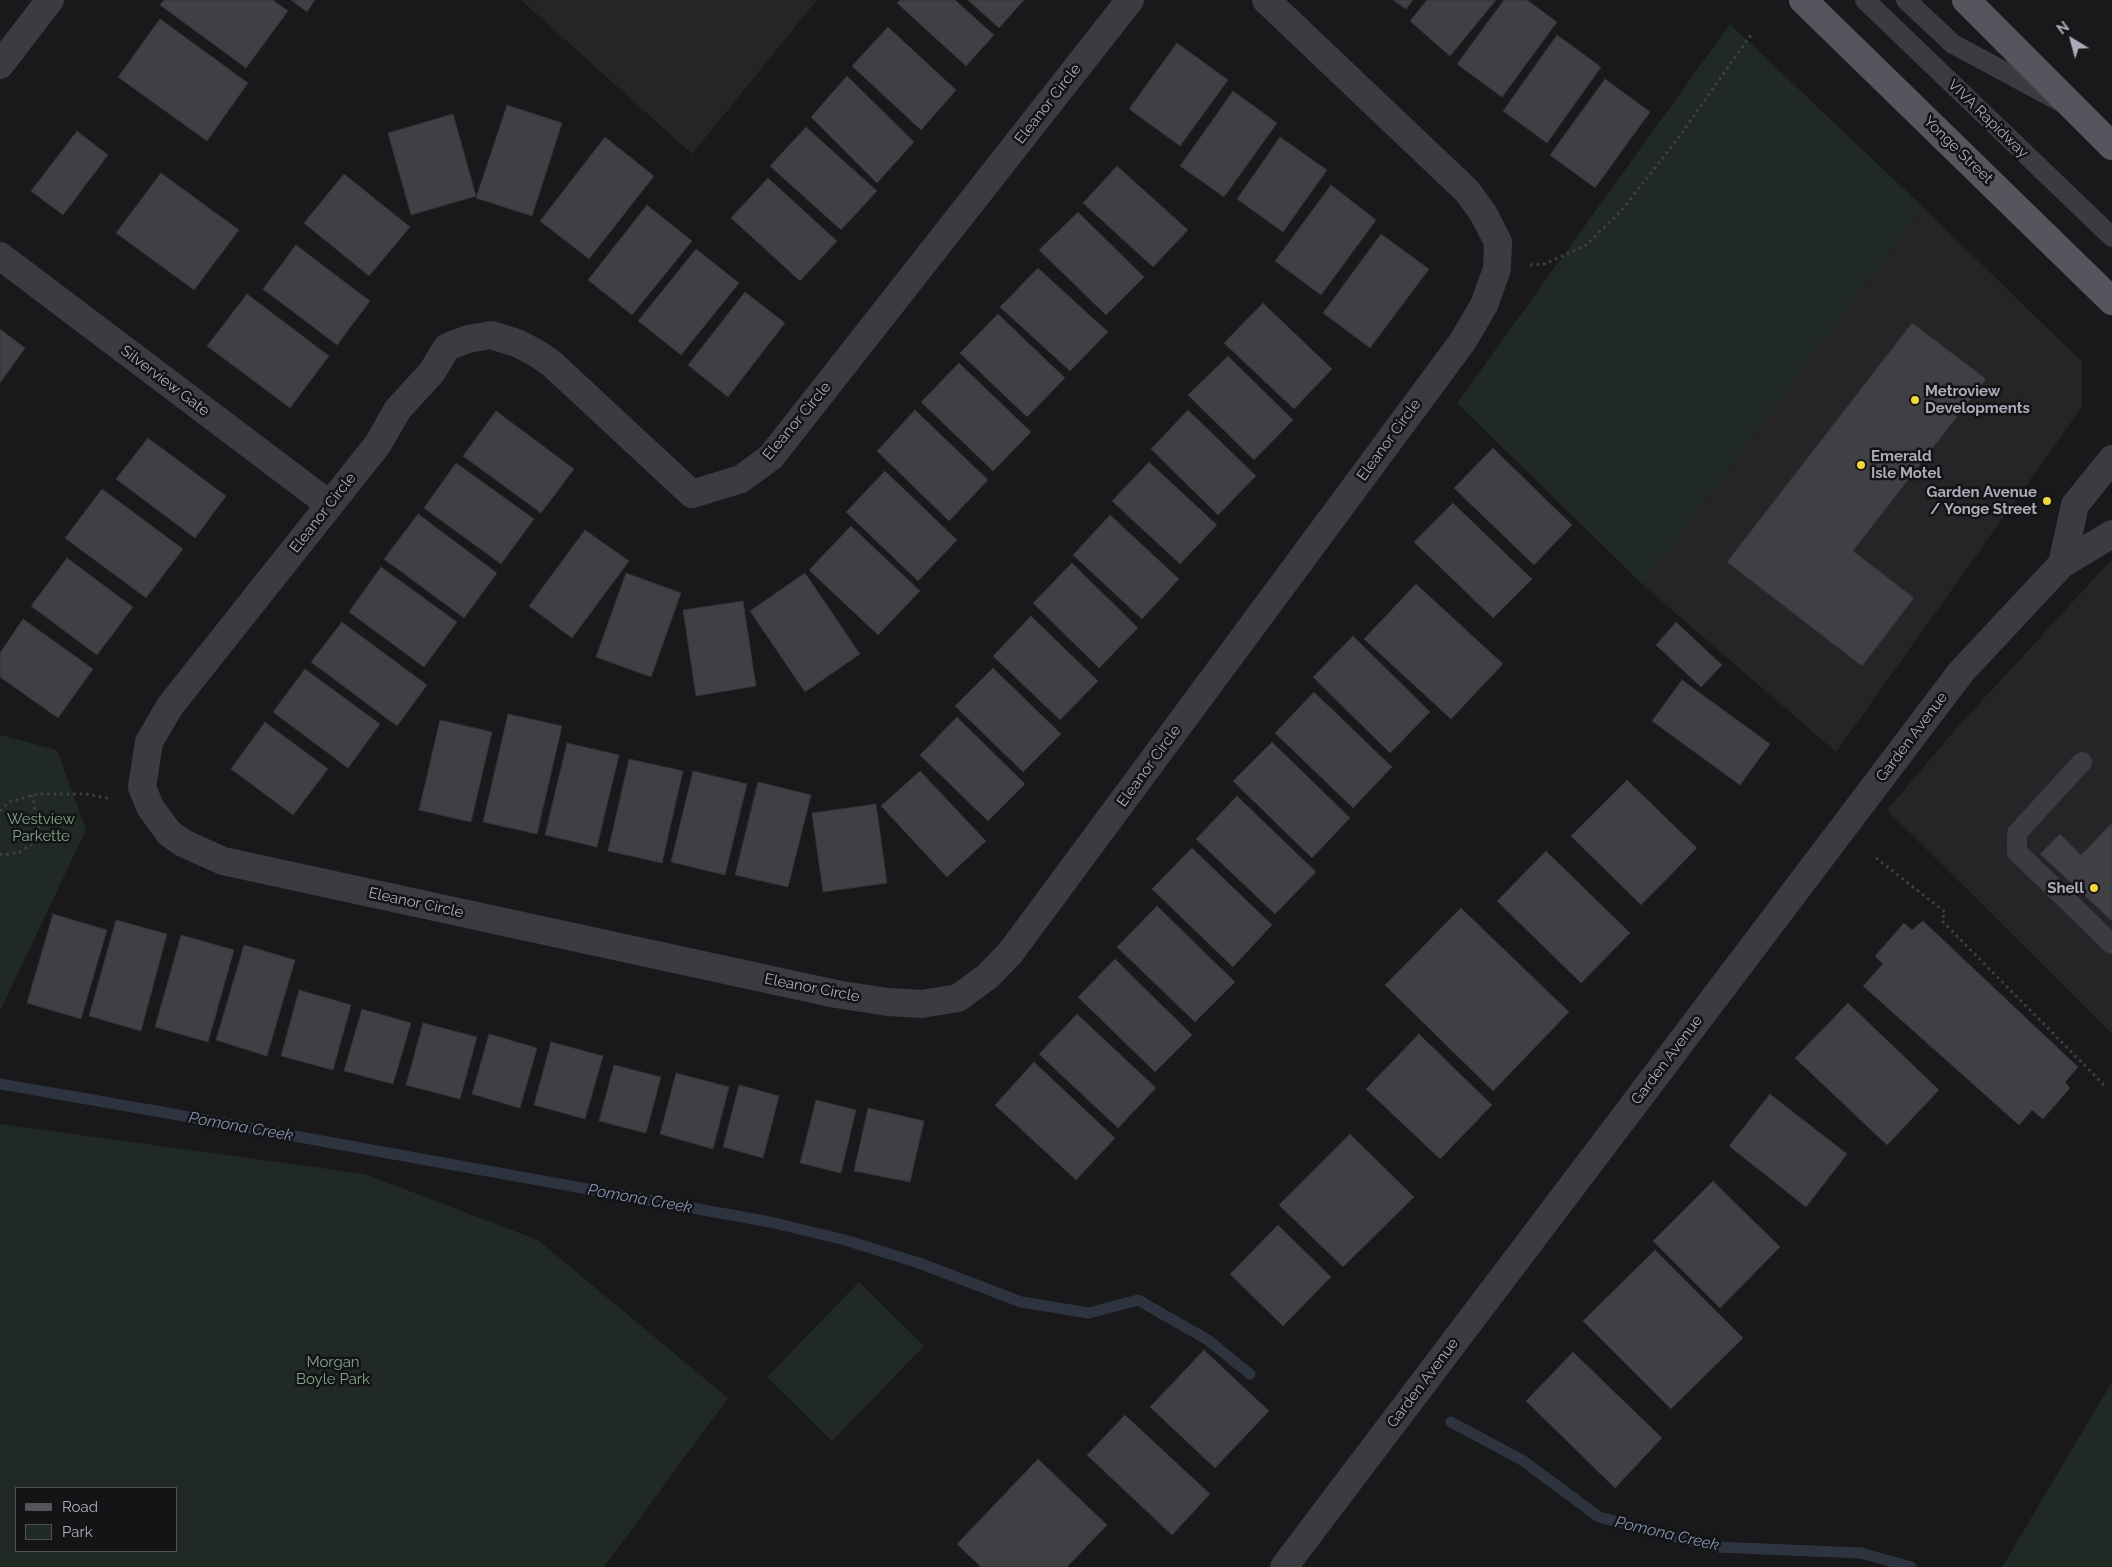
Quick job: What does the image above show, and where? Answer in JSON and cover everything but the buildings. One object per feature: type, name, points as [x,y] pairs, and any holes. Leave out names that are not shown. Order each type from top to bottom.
[{"type":"main road","name":"Yonge Street","points":[[1803,0],[2112,301]]},
{"type":"main road","points":[[1966,0],[2112,146]]},
{"type":"street","points":[[0,65],[50,0]]},
{"type":"street","name":"Eleanor Circle","points":[[1130,0],[771,457],[741,479],[692,494],[552,364],[517,343],[491,335],[468,339],[447,347],[432,372],[398,408],[378,444],[170,706],[150,742],[142,787],[150,808],[169,833],[183,843],[223,861],[836,994],[888,1002],[922,1004],[958,998],[988,976],[1011,952],[1023,936],[1463,340],[1484,305],[1497,269],[1498,242],[1483,213],[1467,191],[1266,0]]},
{"type":"street","name":"Silverview Gate","points":[[0,256],[330,505]]},
{"type":"street","points":[[2062,564],[2075,505],[2112,459]]},
{"type":"street","name":"Garden Avenue","points":[[1284,1567],[1961,672],[2062,564],[2112,534]]},
{"type":"lane","name":"VIVA Rapidway","points":[[1865,0],[2112,237]]},
{"type":"lane","points":[[1906,0],[1953,44],[2076,110]]},
{"type":"lane","points":[[2082,762],[2017,832],[2017,852],[2112,944]]},
{"type":"path","points":[[1497,269],[1544,264],[1585,246],[1621,211],[1676,142],[1753,32]]},
{"type":"path","points":[[0,811],[9,802],[32,795],[57,792],[86,794],[150,808]]},
{"type":"path","points":[[0,854],[20,852],[34,842],[39,828],[32,795]]},
{"type":"path","points":[[1876,858],[1945,912],[1942,921],[2105,1086]]},
{"type":"shaded area","points":[[521,0],[817,0],[692,154]]},
{"type":"shaded area","points":[[1923,207],[2082,362],[2082,407],[1836,752],[1643,585]]},
{"type":"shaded area","points":[[2112,559],[2112,1034],[1887,810],[1954,731]]},
{"type":"green space","points":[[1730,24],[1923,207],[1643,585],[1457,403]]},
{"type":"green space","name":"Westview Parkette","points":[[0,735],[57,750],[86,830],[0,1011]]},
{"type":"green space","name":"Morgan Boyle Park","points":[[0,1124],[365,1174],[538,1240],[728,1398],[604,1567],[0,1567]]},
{"type":"green space","points":[[859,1282],[924,1346],[832,1441],[767,1377]]},
{"type":"green space","points":[[2112,1382],[2112,1567],[2002,1567]]},
{"type":"waterway","name":"Pomona Creek","points":[[0,1084],[770,1222],[845,1240],[919,1263],[1021,1302],[1089,1313],[1138,1300],[1208,1340],[1250,1374]]},
{"type":"waterway","name":"Pomona Creek","points":[[1451,1422],[1522,1460],[1599,1517],[1716,1547],[1861,1553],[1911,1567]]},
{"type":"place","name":"Metroview Developments","points":[[1915,400]]},
{"type":"place","name":"Emerald Isle Motel","points":[[1861,465]]},
{"type":"place","name":"Garden Avenue / Yonge Street","points":[[2047,501]]},
{"type":"place","name":"Shell","points":[[2094,888]]}]
